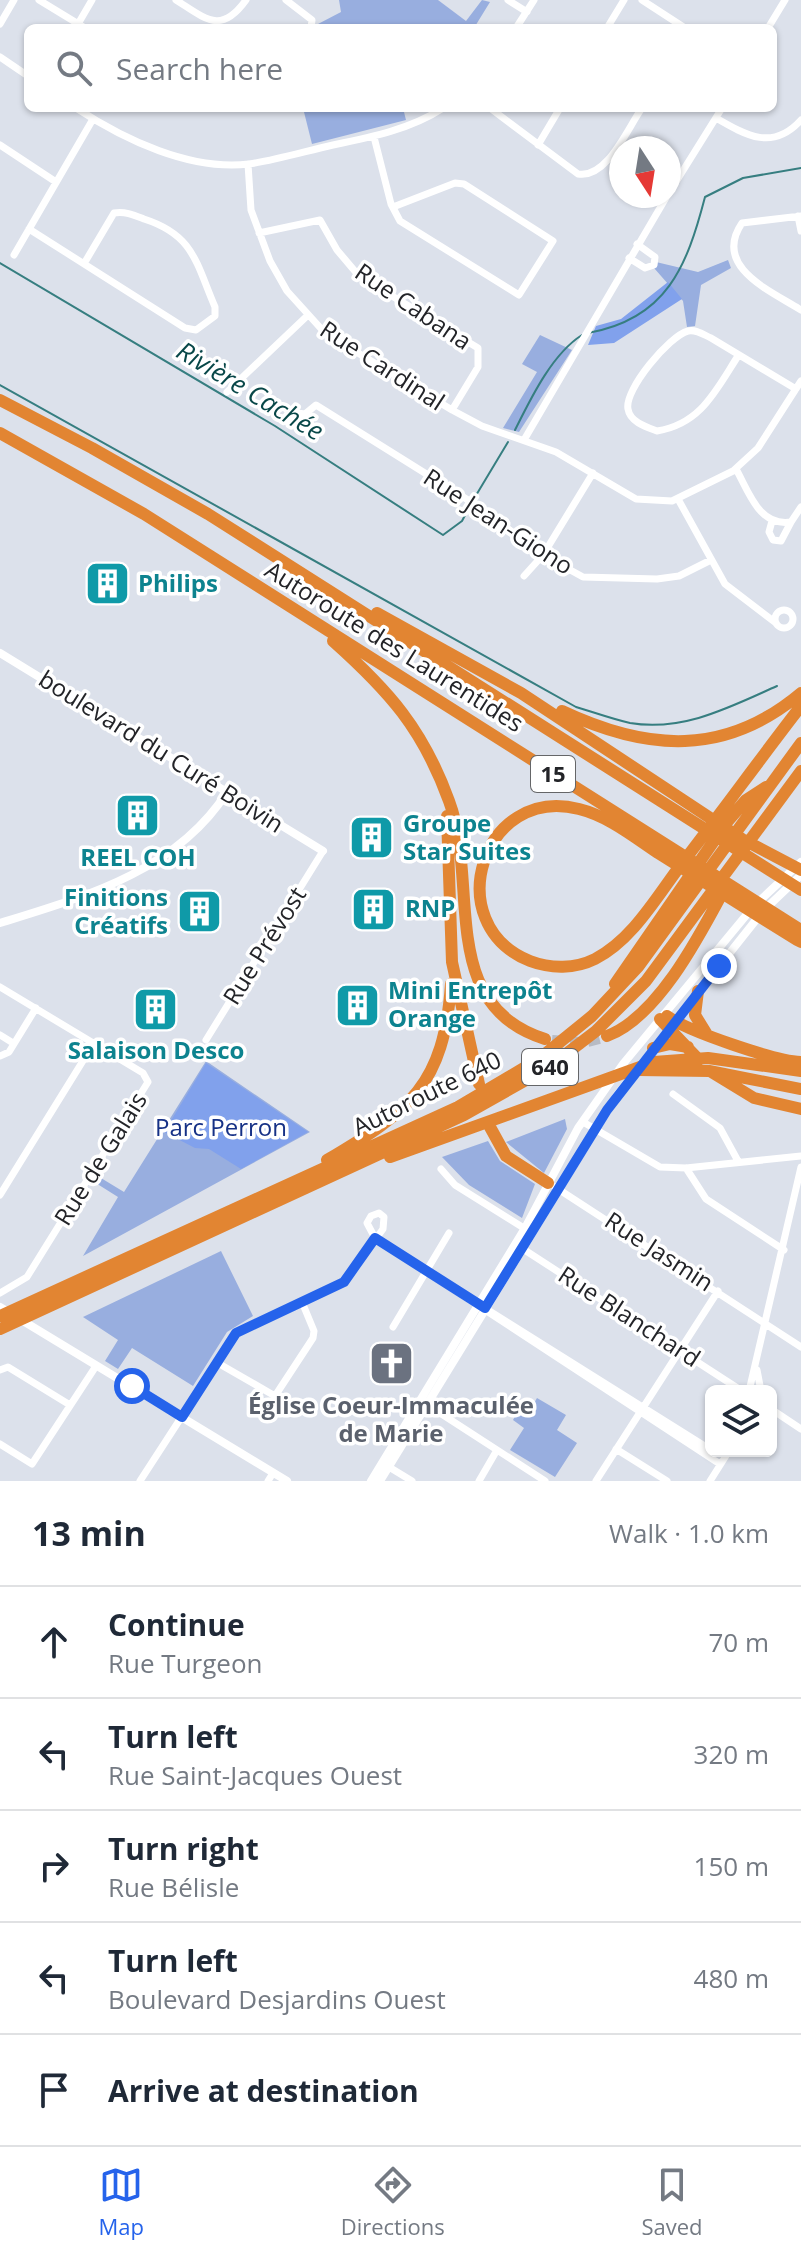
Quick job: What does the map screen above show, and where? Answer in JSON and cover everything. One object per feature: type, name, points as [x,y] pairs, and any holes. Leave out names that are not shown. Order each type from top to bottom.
[{"type":"highway","name":"Autoroute des Laurentides","points":[[0,400],[167,489],[801,890]]},
{"type":"highway","name":"Autoroute des Laurentides","points":[[0,433],[109,493],[305,616],[800,939]]},
{"type":"highway","points":[[327,589],[405,626],[521,693],[742,839],[801,874]]},
{"type":"highway","points":[[305,616],[397,702],[424,743],[443,785],[456,825],[469,946],[479,982],[507,1020],[545,1039]]},
{"type":"highway","points":[[521,693],[609,731],[671,742],[709,739],[745,728],[779,710],[801,693]]},
{"type":"highway","points":[[800,939],[606,820],[569,807],[532,811],[504,827],[483,861],[479,893],[492,929],[509,948],[537,963],[570,966],[594,959],[615,945],[675,872],[719,815],[801,706]]},
{"type":"highway","name":"Autoroute 640","points":[[13,1318],[283,1186],[487,1092],[539,1059],[592,1016],[638,967],[801,743]]},
{"type":"highway","points":[[607,1036],[629,1026],[649,1009],[751,839],[801,774]]},
{"type":"highway","points":[[592,1016],[741,805],[764,788],[801,774]]},
{"type":"highway","points":[[283,1186],[382,1127],[418,1092],[436,1061],[446,1031],[452,962],[449,838],[443,785]]},
{"type":"highway","points":[[755,861],[801,874]]},
{"type":"highway","name":"Autoroute 640","points":[[13,1318],[492,1102],[570,1052],[637,990],[716,896]]},
{"type":"highway","points":[[452,962],[465,1032],[479,1084]]},
{"type":"highway","points":[[698,991],[695,1015],[706,1033]]},
{"type":"highway","points":[[667,1020],[780,1059],[801,1062]]},
{"type":"highway","points":[[667,1020],[686,1053]]},
{"type":"highway","points":[[653,1048],[668,1044],[686,1053],[735,1089],[769,1104],[801,1109]]},
{"type":"highway","points":[[336,1174],[432,1143],[622,1070],[658,1065],[686,1053],[801,1071]]},
{"type":"highway","points":[[658,1065],[727,1074],[801,1089]]},
{"type":"highway","points":[[490,1127],[506,1156],[553,1185]]},
{"type":"street","points":[[0,24],[14,0]]},
{"type":"street","points":[[39,0],[78,24]]},
{"type":"street","points":[[82,24],[92,0]]},
{"type":"street","points":[[176,0],[208,20],[221,21],[235,15],[246,0]]},
{"type":"street","points":[[286,0],[308,14],[312,24]]},
{"type":"street","points":[[508,0],[527,12]]},
{"type":"street","points":[[519,24],[534,0]]},
{"type":"street","points":[[609,24],[624,0]]},
{"type":"street","points":[[642,0],[679,24]]},
{"type":"street","points":[[770,24],[785,0]]},
{"type":"street","points":[[0,57],[24,73]]},
{"type":"street","points":[[82,112],[173,155],[203,162],[248,164],[374,137],[424,120],[437,112]]},
{"type":"street","points":[[495,112],[578,174],[588,176],[600,170],[639,112]]},
{"type":"street","points":[[538,145],[558,112]]},
{"type":"street","points":[[681,173],[720,112]]},
{"type":"street","points":[[716,118],[759,139],[783,136],[801,120]]},
{"type":"street","points":[[14,255],[93,119]]},
{"type":"street","points":[[374,137],[393,207],[400,221],[519,295],[553,241],[464,184],[455,183],[393,207]]},
{"type":"street","points":[[0,145],[56,182]]},
{"type":"street","name":"Rue Cardinal","points":[[248,164],[251,210],[287,291],[307,316],[344,345],[482,426],[556,452],[636,499],[661,503],[678,499]]},
{"type":"street","points":[[524,440],[659,208]]},
{"type":"street","points":[[29,229],[185,328],[196,330],[215,316],[215,307],[189,245],[168,227],[123,211],[114,213],[85,262]]},
{"type":"street","points":[[801,231],[799,216],[742,223],[733,252],[740,268],[801,310]]},
{"type":"street","name":"Rue Cabana","points":[[259,233],[320,220],[337,250],[359,276],[478,348],[478,367],[452,410]]},
{"type":"street","points":[[629,258],[648,269],[654,265],[655,257],[637,244]]},
{"type":"street","points":[[227,392],[307,316]]},
{"type":"street","points":[[738,356],[701,412],[686,422],[657,431],[632,418],[628,408],[629,398],[654,358],[688,331],[697,331],[796,389]]},
{"type":"street","points":[[776,623],[735,593],[709,561],[678,499],[736,469],[758,448],[801,381]]},
{"type":"street","name":"Rue Jean-Giono","points":[[305,414],[316,405],[476,505],[543,555],[583,577],[657,579],[679,576],[709,561]]},
{"type":"street","points":[[736,469],[754,503],[772,521],[779,524],[791,522]]},
{"type":"street","points":[[524,576],[543,555],[593,473]]},
{"type":"street","points":[[772,521],[769,532],[773,540],[781,541],[801,507]]},
{"type":"street","name":"boulevard du Curé Boivin","points":[[0,653],[323,851]]},
{"type":"street","points":[[0,923],[95,892],[142,870],[195,830],[227,792]]},
{"type":"street","name":"Rue Prévost","points":[[206,1040],[323,851]]},
{"type":"street","points":[[553,1185],[653,1048],[667,1020],[743,918],[770,887],[801,862]]},
{"type":"street","points":[[380,1481],[386,1465],[528,1230],[583,1122],[623,1064],[698,991],[752,924],[801,874]]},
{"type":"street","name":"Rue de Galais","points":[[0,987],[143,1073],[148,1082],[27,1277],[0,1293]]},
{"type":"street","points":[[0,1056],[9,1052],[36,1008]]},
{"type":"street","points":[[0,1035],[13,1043]]},
{"type":"street","points":[[0,1195],[94,1043]]},
{"type":"street","points":[[673,1094],[720,1128],[738,1161]]},
{"type":"street","points":[[583,1122],[660,1167],[686,1168],[801,1156]]},
{"type":"street","points":[[751,1385],[801,1167]]},
{"type":"street","points":[[686,1168],[706,1199],[784,1250]]},
{"type":"street","points":[[441,1169],[461,1189],[528,1230]]},
{"type":"street","name":"Rue Jasmin","points":[[553,1185],[801,1347]]},
{"type":"street","points":[[393,1327],[449,1233]]},
{"type":"street","points":[[140,1481],[240,1330],[344,1282],[375,1238],[641,1410],[724,1458],[710,1481]]},
{"type":"street","name":"Rue Blanchard","points":[[518,1246],[733,1385]]},
{"type":"street","points":[[596,1481],[718,1291]]},
{"type":"street","points":[[216,1362],[275,1396],[313,1338],[314,1331],[302,1302]]},
{"type":"street","points":[[0,1307],[13,1318],[182,1417],[270,1477],[287,1481]]},
{"type":"street","points":[[0,1444],[32,1464],[96,1366]]},
{"type":"street","points":[[0,1370],[8,1367],[70,1405]]},
{"type":"street","points":[[757,1368],[760,1385]]},
{"type":"street","points":[[424,1402],[545,1481]]},
{"type":"street","points":[[641,1410],[705,1447]]},
{"type":"street","points":[[777,1413],[801,1429]]},
{"type":"street","points":[[616,1449],[667,1481]]},
{"type":"street","points":[[479,1481],[497,1450]]},
{"type":"street","points":[[371,1481],[386,1465]]},
{"type":"street","points":[[386,1465],[412,1481]]},
{"type":"green space","points":[[339,0],[438,0],[466,21],[482,0],[490,2],[476,24],[318,24],[341,12]]},
{"type":"green space","points":[[304,112],[404,112],[406,120],[312,144]]},
{"type":"green space","points":[[728,260],[731,268],[701,285],[695,326],[687,327],[683,301],[654,268],[656,262],[698,272]]},
{"type":"green space","points":[[668,282],[682,299],[614,343],[588,345],[596,326],[621,319]]},
{"type":"green space","points":[[540,335],[572,350],[519,432],[503,428],[537,372],[522,364]]},
{"type":"green space","name":"Parc Perron","points":[[206,1061],[310,1132],[83,1256],[118,1197],[91,1180],[96,1175],[124,1192]]},
{"type":"green space","points":[[206,1063],[308,1132],[241,1169],[209,1149],[195,1148],[164,1132]]},
{"type":"green space","points":[[565,1119],[567,1129],[544,1173],[506,1142]]},
{"type":"green space","points":[[488,1141],[500,1161],[535,1184],[522,1218],[469,1185],[442,1157]]},
{"type":"green space","points":[[221,1251],[253,1316],[227,1332],[193,1386],[132,1348],[118,1369],[105,1361],[118,1340],[83,1317]]},
{"type":"green space","points":[[537,1398],[566,1415],[557,1430],[577,1443],[555,1477],[510,1450],[524,1428],[513,1420],[520,1407],[529,1412]]},
{"type":"waterway","name":"Rivière Cachée","points":[[588,333],[637,316],[669,286],[690,245],[705,197],[743,178],[801,168]]},
{"type":"waterway","name":"Rivière Cachée","points":[[0,263],[275,426],[443,535],[462,521],[470,506]]},
{"type":"waterway","name":"Rivière Cachée","points":[[515,430],[552,365],[582,335]]},
{"type":"waterway","points":[[0,385],[576,707],[630,723],[669,724],[706,716],[777,686]]},
{"type":"waterway","name":"Rivière Cachée","points":[[475,497],[508,442]]},
{"type":"tunnel","points":[[552,1041],[580,1043],[607,1036]]},
{"type":"place","name":"Philips","points":[[107,584]]},
{"type":"place","name":"REEL COH","points":[[138,816]]},
{"type":"place","name":"Groupe Star Suites","points":[[372,838]]},
{"type":"place","name":"RNP","points":[[374,909]]},
{"type":"place","name":"Finitions Créatifs","points":[[199,912]]},
{"type":"place","name":"Mini Entrepôt Orange","points":[[357,1005]]},
{"type":"place","name":"Salaison Desco","points":[[156,1009]]},
{"type":"place","name":"Église Coeur-Immaculée de Marie","points":[[391,1364]]},
{"type":"route","points":[[132,1386],[182,1417],[236,1333],[344,1282],[375,1238],[477,1306],[485,1308],[607,1110],[636,1068],[719,966]]}]
